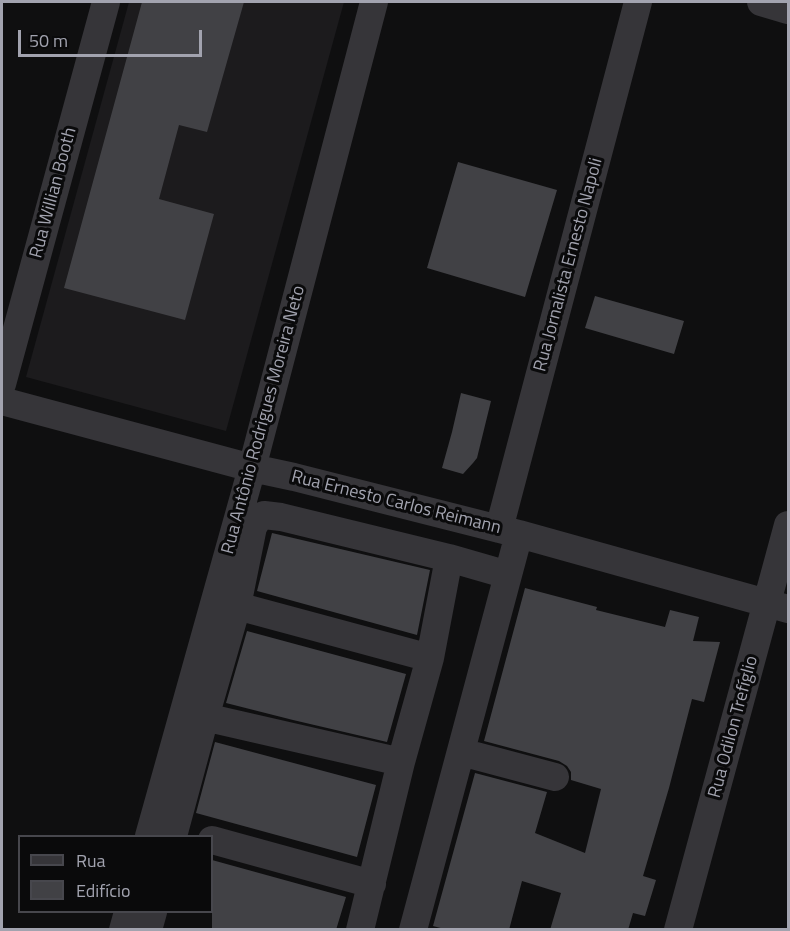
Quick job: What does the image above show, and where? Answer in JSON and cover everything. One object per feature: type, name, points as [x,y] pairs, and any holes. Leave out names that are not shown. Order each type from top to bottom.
[{"type":"street","name":"Rua Willian Booth","points":[[2,384],[106,2]]},
{"type":"street","name":"Rua Antônio Rodrigues Moreira Neto","points":[[194,714],[252,468],[374,2]]},
{"type":"street","name":"Rua Jornalista Ernesto Napoli","points":[[413,930],[508,575],[509,532],[638,2]]},
{"type":"street","points":[[761,2],[789,10]]},
{"type":"street","name":"Rua Ernesto Carlos Reimann","points":[[2,401],[252,468],[509,532],[778,606]]},
{"type":"street","points":[[174,835],[194,714],[237,606],[256,520],[264,515],[303,522],[508,575]]},
{"type":"street","name":"Rua Odilon Trefíglio","points":[[678,930],[778,606],[789,525]]},
{"type":"street","points":[[360,930],[401,762],[430,658],[449,558]]},
{"type":"street","points":[[237,606],[430,658]]},
{"type":"street","points":[[194,714],[401,762]]},
{"type":"street","points":[[462,752],[555,777]]},
{"type":"street","points":[[213,840],[372,884]]},
{"type":"street","points":[[123,930],[128,913]]},
{"type":"street","points":[[148,930],[153,913]]},
{"type":"shaded area","points":[[129,2],[344,2],[226,431],[26,377]]},
{"type":"building","points":[[142,2],[244,2],[207,132],[179,125],[159,199],[214,214],[185,320],[64,288]]},
{"type":"building","points":[[458,162],[557,190],[525,297],[427,268]]},
{"type":"building","points":[[595,296],[684,321],[674,354],[585,328]]},
{"type":"building","points":[[461,393],[491,401],[477,458],[463,474],[442,468]]},
{"type":"building","points":[[272,533],[430,570],[417,635],[257,591]]},
{"type":"building","points":[[525,588],[597,607],[596,610],[665,627],[670,610],[699,617],[693,641],[720,642],[704,702],[692,699],[643,876],[656,880],[645,916],[633,913],[628,930],[550,930],[561,893],[522,881],[509,930],[448,930],[433,926],[475,773],[547,792],[535,833],[585,853],[601,789],[571,780],[571,772],[559,761],[484,741]]},
{"type":"building","points":[[247,631],[406,674],[387,742],[226,703]]},
{"type":"building","points":[[215,742],[376,785],[357,857],[196,813]]},
{"type":"building","points":[[213,860],[346,897],[336,930],[212,930]]}]
